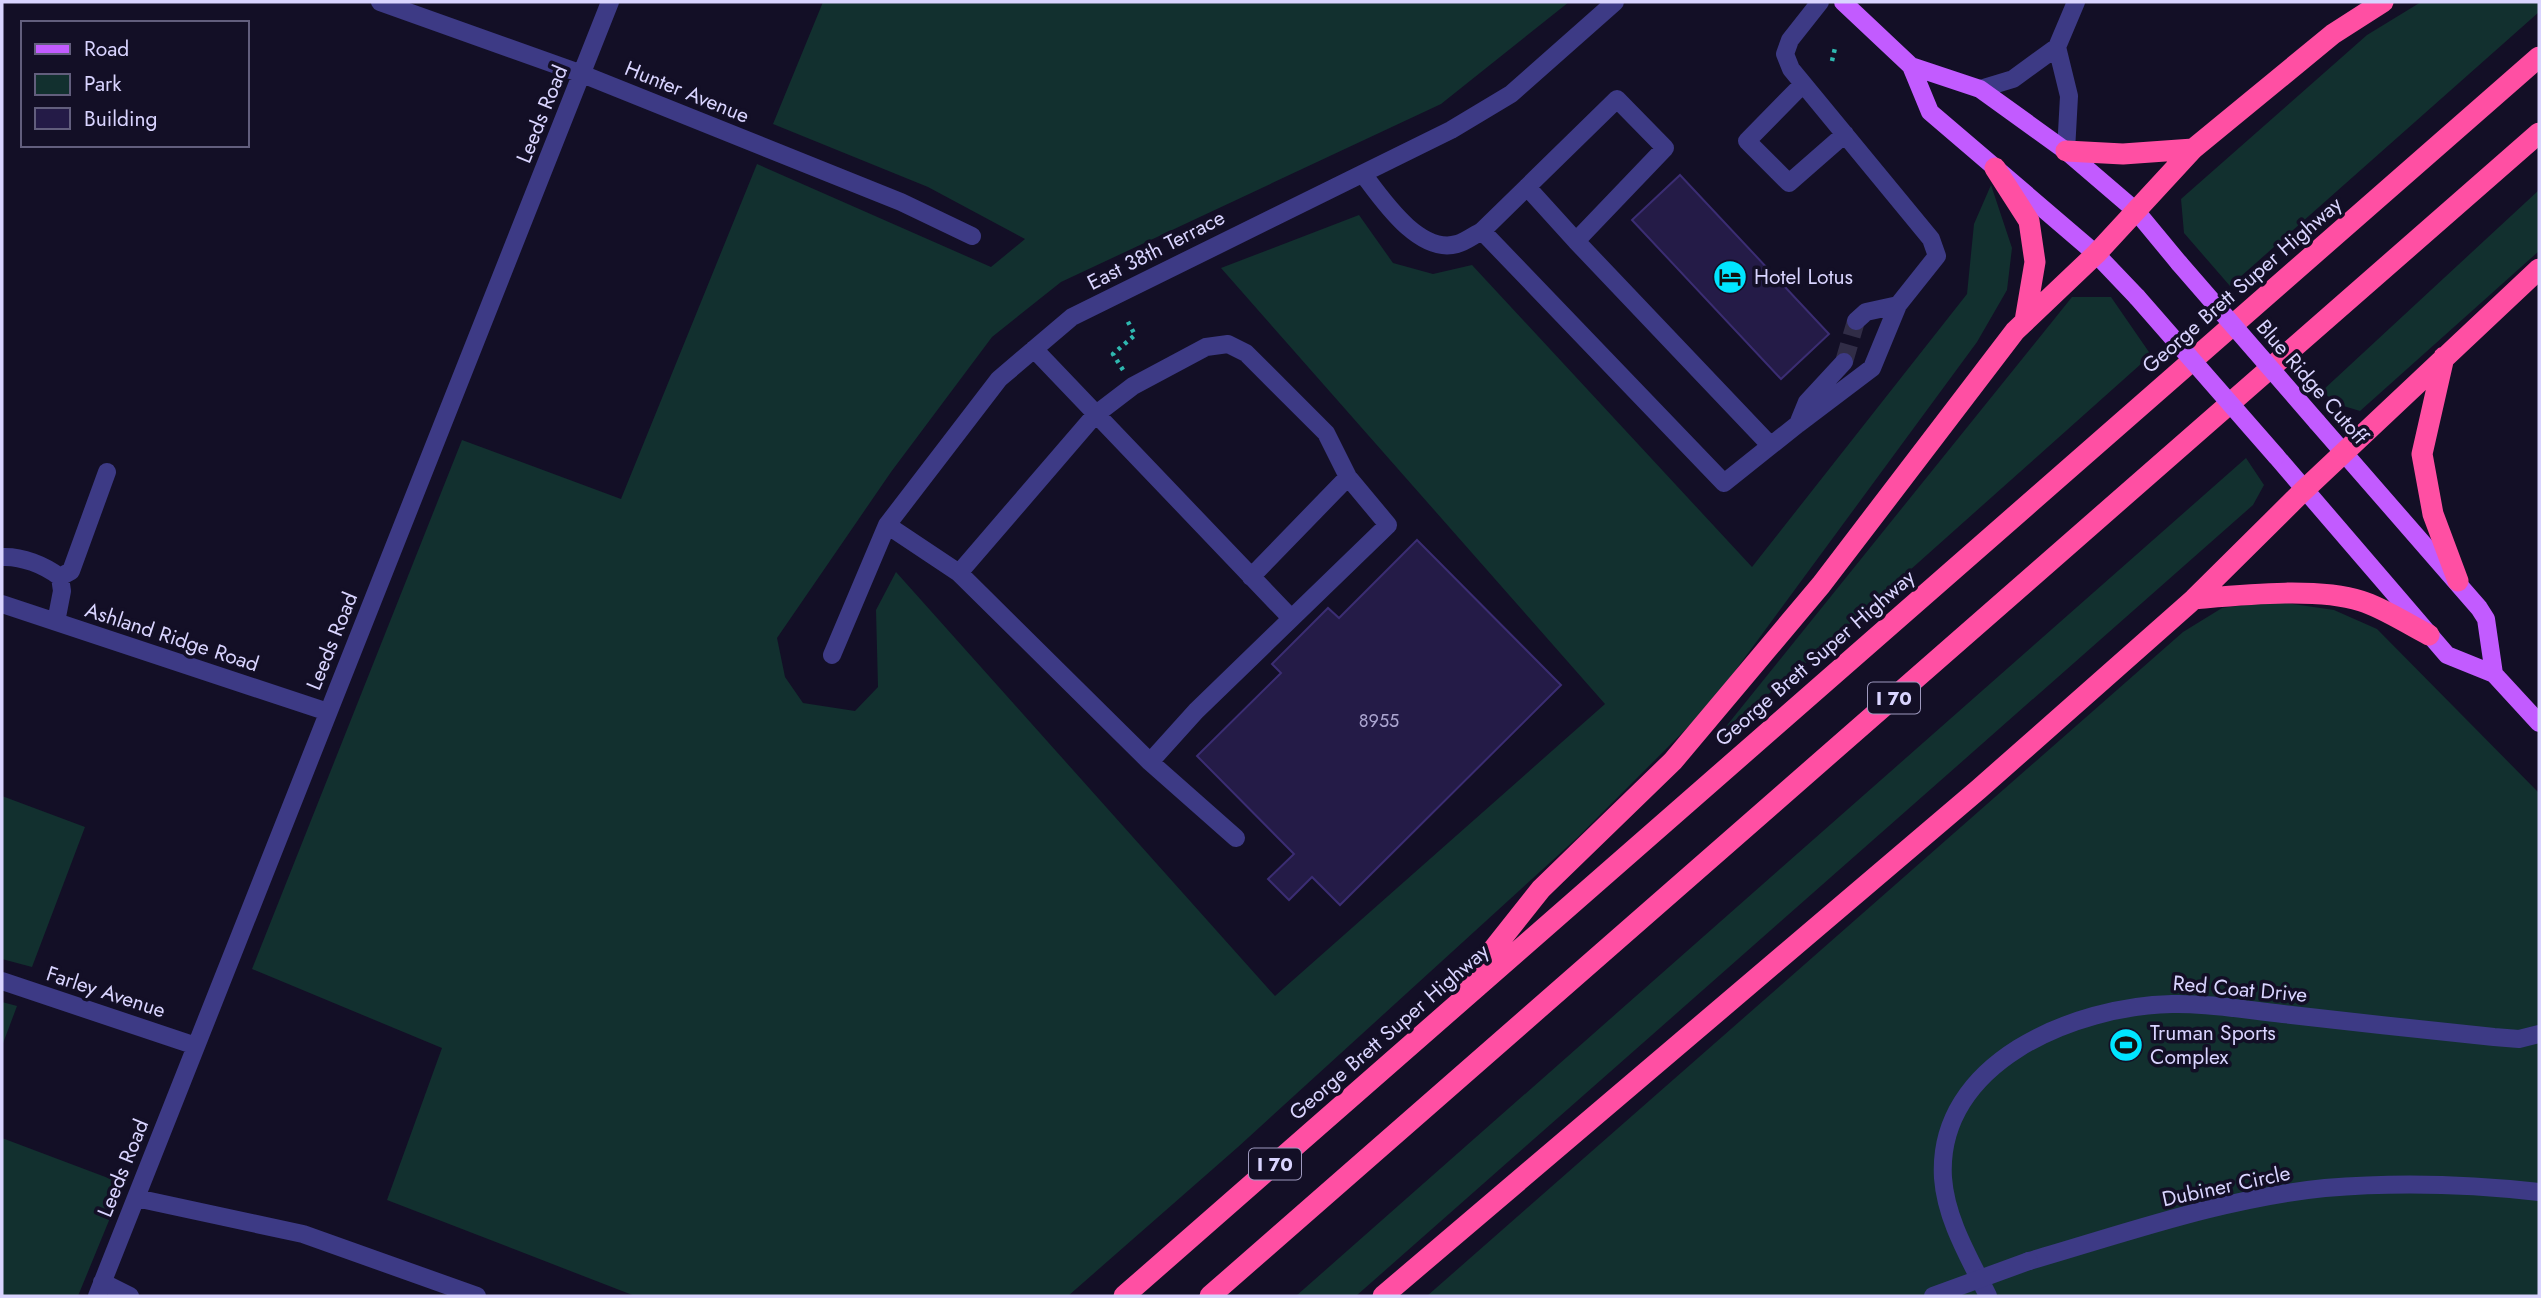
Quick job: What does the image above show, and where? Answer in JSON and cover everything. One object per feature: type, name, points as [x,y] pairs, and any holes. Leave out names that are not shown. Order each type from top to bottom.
[{"type":"highway","points":[[1427,1031],[1541,889],[1673,761],[1821,586],[2025,321],[2096,254],[2193,149],[2333,34],[2383,2]]},
{"type":"highway","name":"George Brett Super Highway","points":[[1124,1296],[2539,57]]},
{"type":"highway","name":"I 70","points":[[1210,1296],[2539,133]]},
{"type":"highway","points":[[2066,151],[2123,154],[2193,149]]},
{"type":"highway","points":[[1995,167],[2029,221],[2035,262],[2025,321]]},
{"type":"highway","points":[[1383,1296],[1979,789],[2194,599],[2303,491],[2539,269]]},
{"type":"highway","points":[[2444,357],[2422,454],[2433,514],[2458,582]]},
{"type":"highway","points":[[2194,599],[2307,594],[2361,600],[2429,635]]},
{"type":"highway","points":[[1226,1296],[1248,1263]]},
{"type":"main road","name":"Blue Ridge Cutoff","points":[[1843,2],[1911,66],[1930,112],[2096,254],[2137,297],[2447,655],[2494,674],[2539,723]]},
{"type":"main road","name":"Blue Ridge Cutoff","points":[[1911,66],[1980,89],[2066,151],[2136,211],[2343,453],[2458,582],[2486,619],[2494,674]]},
{"type":"street","name":"Hunter Avenue","points":[[380,2],[582,74],[901,202],[972,236]]},
{"type":"street","name":"Leeds Road","points":[[100,1289],[610,2]]},
{"type":"street","name":"East 38th Terrace","points":[[832,655],[887,525],[999,379],[1072,317],[1451,130],[1511,94],[1615,2]]},
{"type":"street","points":[[1482,231],[1724,483],[1872,368],[1898,305],[1937,256],[1931,239],[1803,84],[1785,54],[1790,40],[1820,2]]},
{"type":"street","points":[[1980,89],[2013,79],[2057,47],[2076,2]]},
{"type":"street","points":[[2057,47],[2069,96],[2066,151]]},
{"type":"street","points":[[1803,84],[1747,141],[1789,183],[1845,134]]},
{"type":"street","points":[[1363,174],[1388,207],[1425,240],[1455,245],[1482,231],[1617,99],[1665,148],[1576,241]]},
{"type":"street","points":[[1527,187],[1770,445]]},
{"type":"street","points":[[1856,321],[1866,312],[1898,305]]},
{"type":"street","points":[[959,573],[1095,415],[1133,386],[1206,347],[1228,344],[1246,353],[1326,433],[1348,477],[1388,525],[1291,618],[1150,762]]},
{"type":"street","points":[[1034,349],[1291,618]]},
{"type":"street","points":[[1798,424],[1807,402],[1844,362]]},
{"type":"street","points":[[60,577],[71,571],[107,472]]},
{"type":"street","points":[[1251,576],[1348,477]]},
{"type":"street","points":[[887,525],[959,573],[1150,762],[1236,838]]},
{"type":"street","points":[[2,556],[12,556],[48,568],[60,577],[62,591],[56,622]]},
{"type":"street","name":"Ashland Ridge Road","points":[[2,604],[328,712]]},
{"type":"street","name":"Farley Avenue","points":[[2,981],[196,1046]]},
{"type":"street","name":"Red Coat Drive","points":[[1988,1296],[1952,1220],[1943,1176],[1944,1155],[1954,1117],[1963,1098],[1993,1066],[2031,1042],[2106,1014],[2173,1004],[2518,1039],[2539,1034]]},
{"type":"street","name":"Dubiner Circle","points":[[1933,1296],[2029,1261],[2200,1212],[2325,1188],[2401,1185],[2539,1192]]},
{"type":"street","points":[[136,1198],[303,1234],[433,1289],[477,1296]]},
{"type":"street","points":[[100,1289],[130,1296]]},
{"type":"path","points":[[1832,61],[1835,48]]},
{"type":"path","points":[[1125,373],[1113,354],[1135,335],[1127,320]]},
{"type":"green space","points":[[823,2],[1569,2],[1441,104],[1061,282],[992,337],[891,472],[777,638],[785,677],[803,703],[855,711],[878,687],[876,610],[896,572],[1275,996],[1605,704],[1221,268],[1359,215],[1393,263],[1433,274],[1472,265],[1752,567],[1967,294],[1974,224],[1991,185],[2012,248],[2007,290],[1977,342],[1710,705],[1577,838],[1238,1147],[1068,1296],[635,1296],[387,1200],[442,1048],[252,969],[462,440],[621,499],[757,164],[991,267],[1025,239],[928,187],[773,124]]},
{"type":"green space","points":[[2421,2],[2539,2],[2539,12],[2230,286],[2184,233],[2181,199],[2367,35]]},
{"type":"green space","points":[[2539,190],[2539,251],[2360,411],[2337,404],[2322,391]]},
{"type":"green space","points":[[2072,297],[2111,297],[2151,355],[1789,678],[1724,729]]},
{"type":"green space","points":[[2246,458],[2264,485],[2253,505],[1356,1296],[1296,1296]]},
{"type":"green space","name":"Truman Sports Complex","points":[[2273,601],[2334,610],[2377,629],[2539,793],[2539,1296],[1427,1296],[2183,632],[2222,608]]},
{"type":"green space","points":[[2,796],[85,827],[32,967],[2,959]]},
{"type":"green space","points":[[2,1002],[17,1006],[2,1046]]},
{"type":"green space","points":[[2,1138],[124,1184],[78,1296],[2,1296]]},
{"type":"building","name":"Hotel Lotus","points":[[1680,175],[1829,334],[1781,379],[1632,220]]},
{"type":"building","points":[[1417,540],[1561,685],[1340,905],[1312,877],[1289,900],[1268,879],[1294,854],[1197,756],[1281,673],[1272,664],[1328,608],[1339,618]]},
{"type":"tunnel","points":[[1844,362],[1856,321]]},
{"type":"place","name":"Hotel Lotus","points":[[1730,277]]},
{"type":"place","name":"Truman Sports Complex","points":[[2126,1045]]}]
